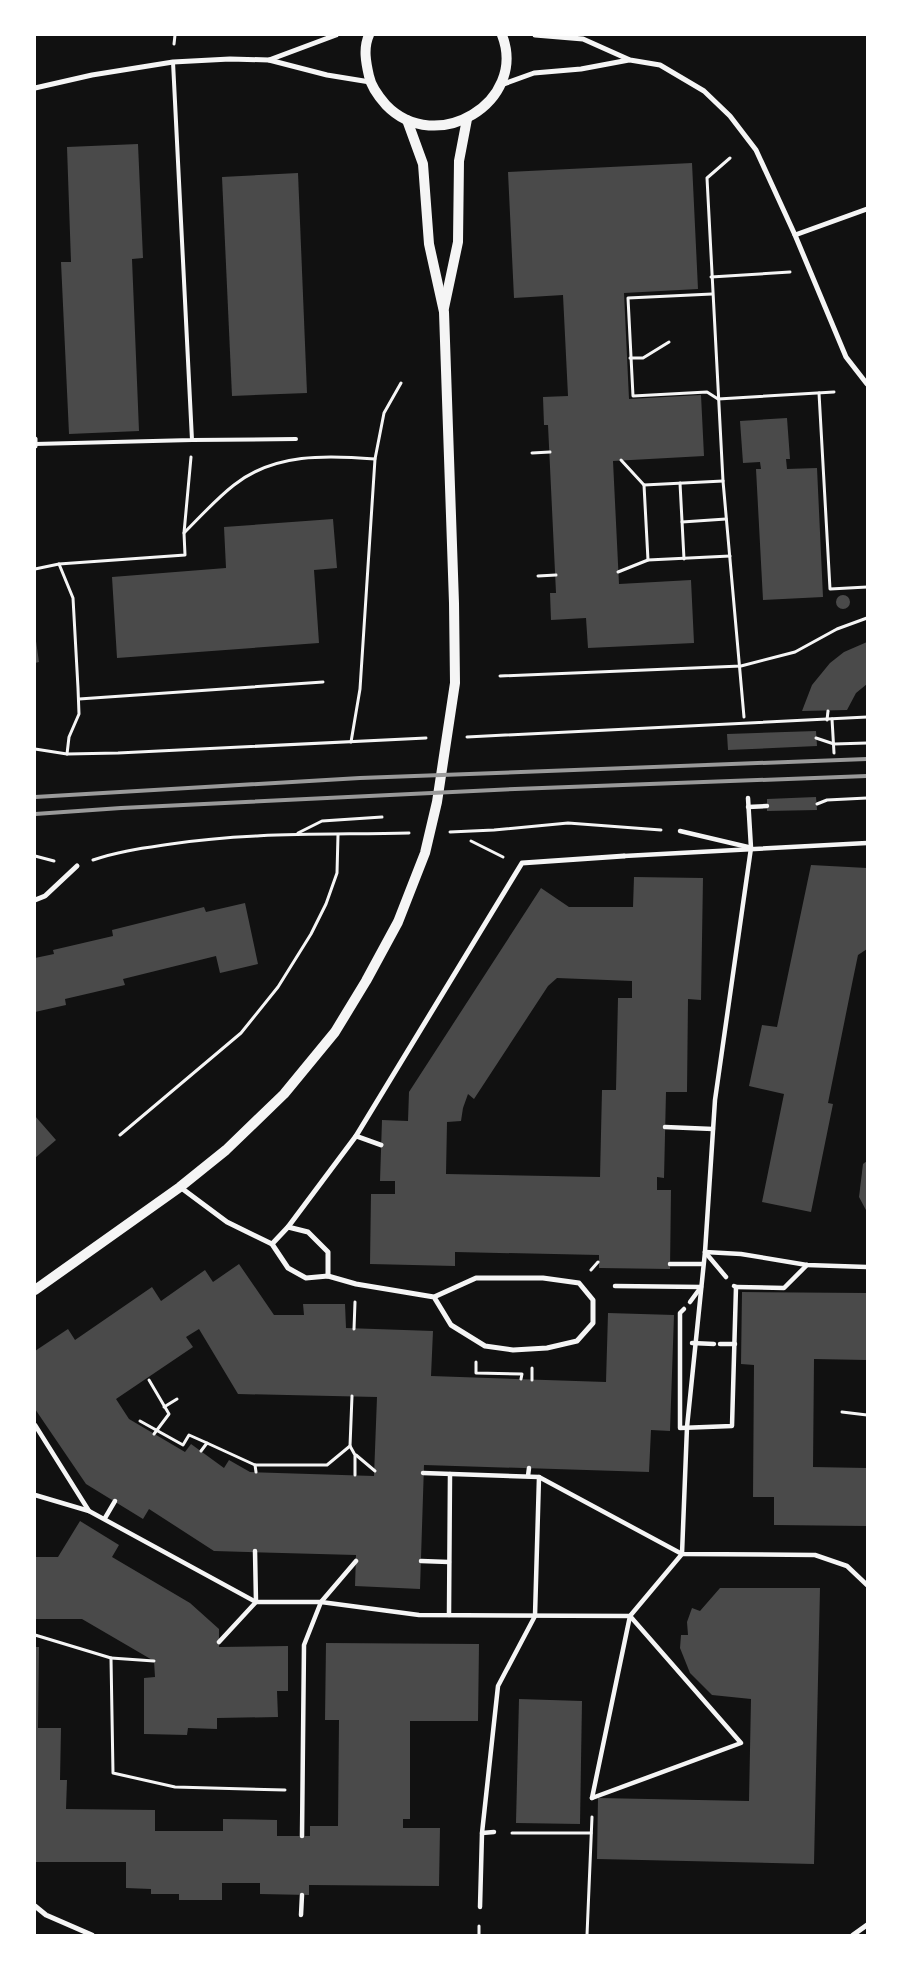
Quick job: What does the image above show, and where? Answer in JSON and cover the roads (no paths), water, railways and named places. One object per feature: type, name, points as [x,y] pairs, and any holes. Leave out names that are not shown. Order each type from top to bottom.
[{"type":"main road","points":[[369,35],[365,60],[370,82],[386,104],[407,120],[427,126],[448,125],[467,119],[487,104],[500,85],[506,65],[506,44],[502,35]]},
{"type":"main road","points":[[444,312],[458,242],[459,161],[467,119]]},
{"type":"main road","points":[[35,1290],[180,1186],[226,1150],[284,1094],[335,1032],[398,922],[424,853],[437,802],[455,683],[444,312],[429,244],[423,164],[407,120]]},
{"type":"street","points":[[268,60],[336,35]]},
{"type":"street","points":[[535,35],[582,39],[630,60],[660,65],[704,91],[730,116],[756,150],[795,234],[808,270],[846,357],[867,384]]},
{"type":"street","points":[[35,88],[92,75],[173,62],[268,60],[326,75],[370,82]]},
{"type":"street","points":[[500,85],[534,73],[582,69],[630,60]]},
{"type":"street","points":[[795,234],[867,209]]},
{"type":"street","points":[[35,440],[35,445]]},
{"type":"street","points":[[35,1496],[89,1511],[104,1518],[256,1602],[321,1602],[419,1615],[630,1616],[740,1743],[592,1798],[630,1616],[682,1554],[687,1427],[694,1343],[705,1252],[715,1100],[751,848],[748,798]]},
{"type":"street","points":[[748,807],[766,806]]},
{"type":"street","points":[[680,831],[751,848]]},
{"type":"street","points":[[272,1244],[288,1227],[356,1136],[522,863],[751,848],[867,844]]},
{"type":"street","points":[[35,900],[45,896],[77,866]]},
{"type":"street","points":[[665,1127],[713,1129]]},
{"type":"street","points":[[356,1136],[381,1145]]},
{"type":"street","points":[[180,1186],[227,1222],[272,1244],[288,1268],[306,1278],[328,1276],[356,1284],[434,1297],[476,1278],[543,1278],[579,1283],[592,1300],[593,1323],[577,1341],[548,1348],[512,1350],[484,1346],[451,1325],[434,1297]]},
{"type":"street","points":[[288,1227],[308,1232],[328,1252],[328,1276]]},
{"type":"street","points":[[705,1252],[741,1254],[807,1265],[867,1267]]},
{"type":"street","points":[[705,1252],[726,1277]]},
{"type":"street","points":[[670,1264],[703,1264]]},
{"type":"street","points":[[684,1309],[680,1313],[680,1428],[732,1426],[735,1287],[784,1288],[807,1265]]},
{"type":"street","points":[[615,1286],[701,1287]]},
{"type":"street","points":[[690,1302],[701,1287]]},
{"type":"street","points":[[680,1343],[686,1343]]},
{"type":"street","points":[[694,1343],[714,1344]]},
{"type":"street","points":[[720,1344],[735,1344]]},
{"type":"street","points":[[35,1425],[89,1511]]},
{"type":"street","points":[[528,1476],[529,1468]]},
{"type":"street","points":[[423,1473],[540,1477],[682,1554],[815,1555],[847,1566],[867,1585]]},
{"type":"street","points":[[449,1615],[450,1474]]},
{"type":"street","points":[[480,1907],[482,1833],[498,1686],[535,1616],[540,1477]]},
{"type":"street","points":[[104,1518],[114,1501]]},
{"type":"street","points":[[219,1642],[256,1602],[255,1551]]},
{"type":"street","points":[[302,1836],[304,1645],[321,1602],[356,1561]]},
{"type":"street","points":[[421,1561],[449,1562]]},
{"type":"street","points":[[482,1833],[494,1832]]},
{"type":"street","points":[[302,1895],[302,1915]]},
{"type":"street","points":[[35,1906],[46,1915],[82,1933],[92,1935]]},
{"type":"street","points":[[853,1935],[867,1925]]},
{"type":"lane","points":[[173,62],[192,440]]},
{"type":"lane","points":[[35,445],[296,439]]},
{"type":"railway","points":[[35,797],[360,778],[867,759]]},
{"type":"railway","points":[[35,814],[121,808],[515,789],[867,776]]}]
